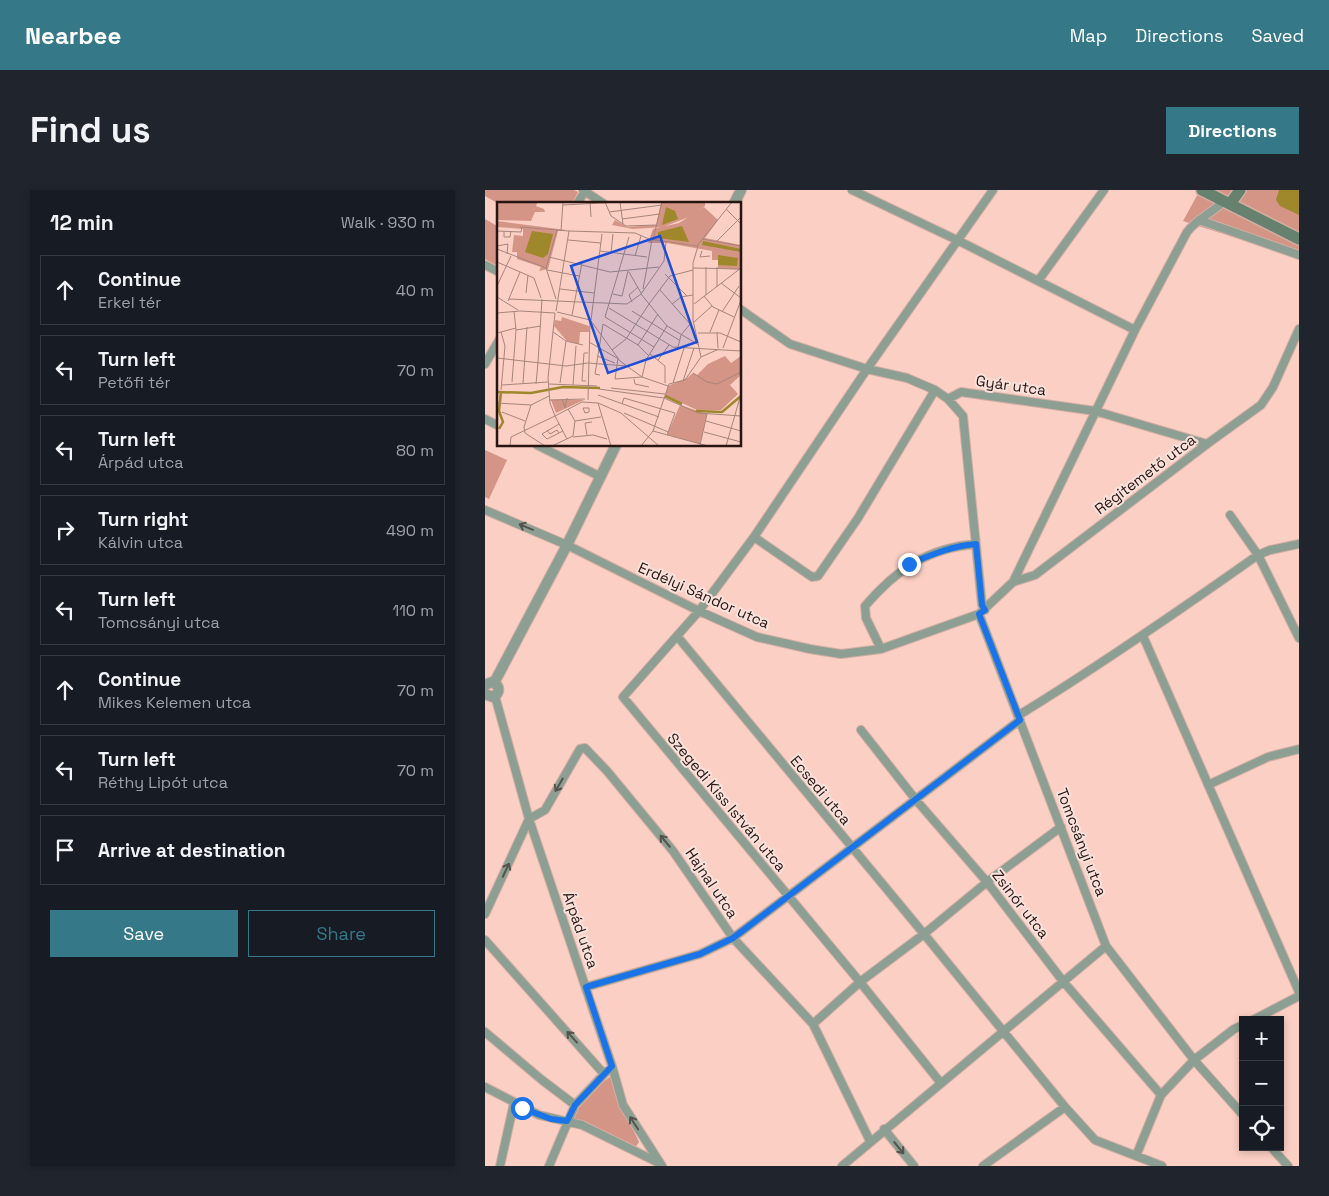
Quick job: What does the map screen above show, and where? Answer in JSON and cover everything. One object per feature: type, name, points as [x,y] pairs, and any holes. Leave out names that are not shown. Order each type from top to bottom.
[{"type":"main road","points":[[1202,190],[1299,239]]},
{"type":"main road","points":[[1227,203],[1240,190]]},
{"type":"street","points":[[578,202],[584,190],[601,202]]},
{"type":"street","points":[[735,202],[741,190]]},
{"type":"street","points":[[852,190],[959,241],[1135,330]]},
{"type":"street","name":"Szegedi Kiss István utca","points":[[940,1082],[860,982],[623,697],[699,611],[754,537],[867,369],[959,241],[993,190]]},
{"type":"street","points":[[1038,281],[1104,190]]},
{"type":"street","points":[[1013,582],[1135,330],[1187,232],[1199,220],[1227,203]]},
{"type":"street","points":[[1199,220],[1299,255]]},
{"type":"street","points":[[485,264],[497,271]]},
{"type":"street","points":[[741,310],[789,344],[867,369],[907,378],[935,390],[948,399]]},
{"type":"street","name":"Régitemető utca","points":[[982,612],[1013,582],[1035,576],[1261,405],[1273,388],[1299,329]]},
{"type":"street","points":[[485,364],[497,343]]},
{"type":"street","points":[[754,537],[812,577],[818,576],[857,518],[935,390]]},
{"type":"street","name":"Gyár utca","points":[[948,399],[961,392],[1095,411],[1207,444]]},
{"type":"street","name":"Tomcsányi utca","points":[[948,399],[963,416],[982,612],[1106,946],[1194,1060],[1239,1111]]},
{"type":"street","points":[[485,419],[497,425]]},
{"type":"street","points":[[539,446],[601,476]]},
{"type":"street","points":[[489,699],[499,689],[487,684],[567,545],[616,446]]},
{"type":"street","name":"Erdélyi Sándor utca","points":[[485,510],[567,545],[699,611],[757,637],[809,649],[841,654],[881,649],[982,612]]},
{"type":"street","points":[[1230,515],[1258,555],[1299,638]]},
{"type":"street","points":[[881,649],[866,618],[865,606],[879,590],[909,564],[942,550],[961,545],[976,544]]},
{"type":"street","points":[[586,987],[700,954],[733,938],[916,800],[1020,717],[1143,636],[1258,555],[1270,550],[1299,544]]},
{"type":"street","name":"Ecsedi utca","points":[[677,636],[1065,1107],[1095,1140],[1163,1166]]},
{"type":"street","points":[[1143,636],[1299,992]]},
{"type":"street","name":"Árpád utca","points":[[489,699],[586,987],[623,1105],[661,1165]]},
{"type":"street","name":"Zsinór utca","points":[[861,730],[916,800],[987,882],[1062,980],[1161,1095]]},
{"type":"street","name":"Hajnal utca","points":[[529,819],[545,810],[580,749],[585,748],[607,771],[673,851],[733,938],[813,1024],[870,1141]]},
{"type":"street","points":[[1209,785],[1268,757],[1299,749]]},
{"type":"street","points":[[485,914],[529,819]]},
{"type":"street","points":[[813,1024],[860,982],[924,934],[987,882],[1061,827]]},
{"type":"street","points":[[485,940],[604,1074]]},
{"type":"street","points":[[842,1166],[1062,980],[1106,946]]},
{"type":"street","points":[[1261,1016],[1299,996]]},
{"type":"street","points":[[1136,1156],[1161,1095],[1194,1060],[1239,1027]]},
{"type":"street","points":[[485,1032],[575,1105]]},
{"type":"street","points":[[549,1166],[575,1105],[612,1066]]},
{"type":"street","points":[[485,1087],[522,1108],[551,1119],[582,1124],[661,1165]]},
{"type":"street","points":[[500,1166],[514,1103]]},
{"type":"street","points":[[983,1166],[1065,1107]]},
{"type":"street","points":[[884,1129],[913,1166]]},
{"type":"street","points":[[641,1154],[649,1145]]},
{"type":"street","points":[[1275,1151],[1288,1166]]},
{"type":"shaded area","points":[[485,190],[574,190],[578,192],[573,202],[497,203],[485,196]]},
{"type":"shaded area","points":[[1200,190],[1299,190],[1299,258],[1183,221]]},
{"type":"shaded area","points":[[1279,190],[1299,190],[1299,215],[1280,206],[1276,200]]},
{"type":"shaded area","points":[[485,219],[497,226],[497,266],[485,259]]},
{"type":"shaded area","points":[[485,450],[507,460],[489,499],[485,497]]},
{"type":"shaded area","points":[[611,1076],[620,1102],[639,1142],[635,1148],[572,1119],[585,1096]]},
{"type":"route","points":[[522,1108],[551,1119],[567,1121],[575,1105],[612,1066],[586,987],[700,954],[733,938],[1020,720],[979,614],[985,610],[982,605],[976,544],[961,545],[942,550],[909,564]]}]
